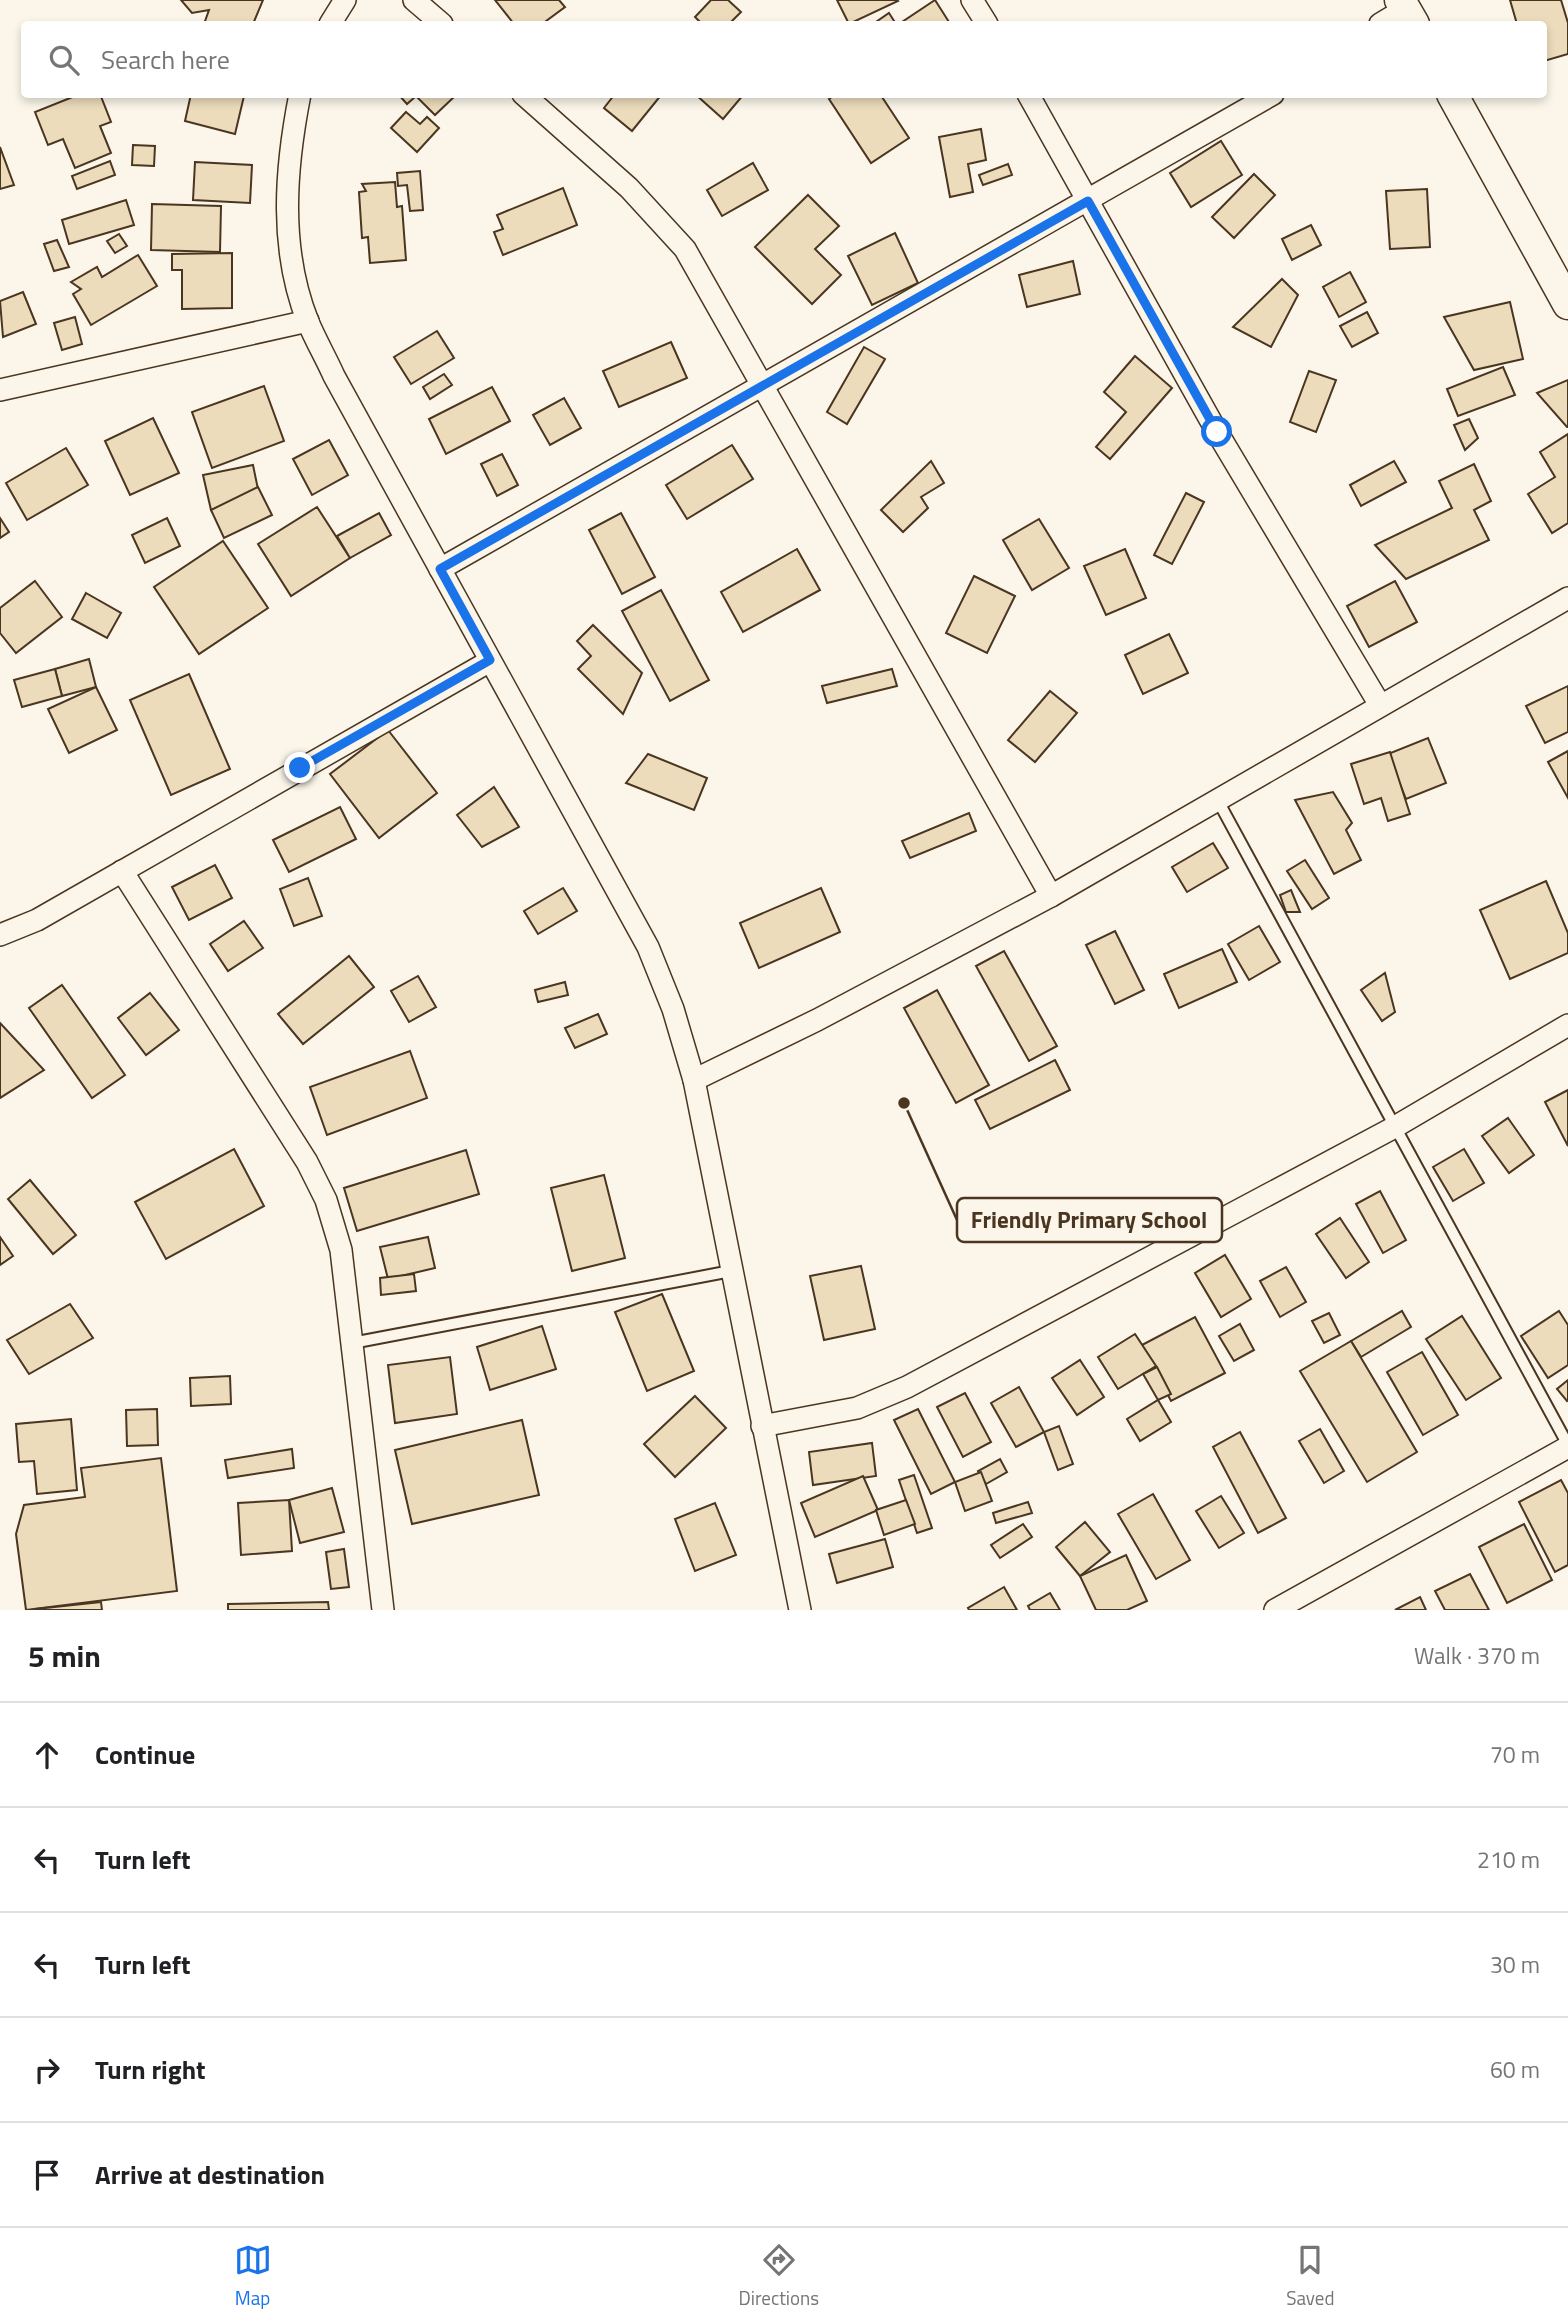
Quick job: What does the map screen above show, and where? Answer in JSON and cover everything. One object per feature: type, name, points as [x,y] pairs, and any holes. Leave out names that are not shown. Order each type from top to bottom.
[{"type":"street","points":[[332,21],[345,0]]},
{"type":"street","points":[[414,0],[438,21]]},
{"type":"street","points":[[972,0],[985,21]]},
{"type":"street","points":[[299,98],[289,150],[286,203],[292,264],[308,321],[440,569],[648,947],[673,1009],[695,1080],[800,1610]]},
{"type":"street","points":[[528,98],[629,188],[685,249],[1051,896]]},
{"type":"street","points":[[1030,98],[1217,432],[1380,705]]},
{"type":"street","points":[[440,569],[1266,98]]},
{"type":"street","points":[[1454,98],[1568,304]]},
{"type":"street","points":[[0,390],[308,321]]},
{"type":"street","points":[[695,1080],[817,1020],[1051,896],[1568,598]]},
{"type":"street","points":[[0,934],[37,920],[490,660]]},
{"type":"street","points":[[122,871],[307,1162],[327,1200],[341,1250],[383,1610]]},
{"type":"street","points":[[762,1426],[857,1408],[907,1387],[1393,1128],[1568,1026]]},
{"type":"street","points":[[1275,1610],[1568,1446]]},
{"type":"lane","points":[[1217,799],[1393,1128],[1568,1446]]},
{"type":"lane","points":[[352,1343],[731,1271]]},
{"type":"building","points":[[181,0],[263,0],[254,21],[205,21],[209,10],[192,13]]},
{"type":"building","points":[[495,0],[559,0],[565,7],[546,21],[512,21]]},
{"type":"building","points":[[711,0],[728,0],[741,12],[732,21],[699,21],[695,17]]},
{"type":"building","points":[[837,0],[898,1],[855,21],[848,21]]},
{"type":"building","points":[[935,0],[948,21],[904,21]]},
{"type":"building","points":[[1510,0],[1561,0],[1568,23],[1568,54],[1547,60],[1547,21],[1516,21]]},
{"type":"building","points":[[889,13],[894,21],[877,21]]},
{"type":"building","points":[[70,98],[102,98],[111,122],[100,126],[111,153],[75,168],[63,139],[48,145],[35,112]]},
{"type":"building","points":[[190,98],[244,98],[235,134],[185,121]]},
{"type":"building","points":[[402,98],[414,98],[407,104]]},
{"type":"building","points":[[418,98],[453,98],[435,115]]},
{"type":"building","points":[[612,98],[659,98],[632,131],[604,108]]},
{"type":"building","points":[[699,98],[741,98],[723,119]]},
{"type":"building","points":[[883,98],[909,138],[871,163],[829,99]]},
{"type":"building","points":[[406,112],[420,124],[427,117],[439,128],[417,152],[391,128]]},
{"type":"building","points":[[981,129],[986,160],[968,164],[973,192],[950,197],[939,137]]},
{"type":"building","points":[[1221,141],[1242,175],[1191,207],[1170,173]]},
{"type":"building","points":[[133,145],[155,146],[154,166],[132,165]]},
{"type":"building","points":[[0,147],[14,185],[0,189]]},
{"type":"building","points":[[110,161],[115,175],[77,189],[72,176]]},
{"type":"building","points":[[195,162],[252,165],[250,203],[193,200]]},
{"type":"building","points":[[753,163],[768,190],[722,216],[707,190]]},
{"type":"building","points":[[1008,164],[1012,175],[983,185],[979,175]]},
{"type":"building","points":[[420,171],[423,210],[410,211],[407,185],[398,186],[397,173]]},
{"type":"building","points":[[1254,174],[1275,195],[1234,238],[1212,217]]},
{"type":"building","points":[[395,182],[397,207],[402,206],[406,260],[370,263],[368,237],[362,238],[359,192],[366,191],[362,184]]},
{"type":"building","points":[[563,188],[577,225],[503,255],[494,232],[503,229],[497,215]]},
{"type":"building","points":[[1427,189],[1430,247],[1390,249],[1386,191]]},
{"type":"building","points":[[808,195],[839,226],[815,249],[841,275],[812,304],[755,247]]},
{"type":"building","points":[[126,200],[134,225],[69,244],[62,220]]},
{"type":"building","points":[[152,204],[221,206],[220,252],[151,250]]},
{"type":"building","points":[[1311,225],[1321,245],[1292,260],[1282,239]]},
{"type":"building","points":[[895,233],[918,283],[872,305],[848,256]]},
{"type":"building","points":[[119,234],[127,246],[115,253],[107,241]]},
{"type":"building","points":[[57,240],[69,267],[54,271],[44,244]]},
{"type":"building","points":[[232,253],[232,308],[182,309],[182,270],[172,270],[172,254]]},
{"type":"building","points":[[138,255],[157,286],[91,325],[73,294],[81,289],[71,282],[97,267],[102,277]]},
{"type":"building","points":[[1073,261],[1080,294],[1027,307],[1019,275]]},
{"type":"building","points":[[1350,272],[1366,302],[1339,317],[1323,287]]},
{"type":"building","points":[[1282,279],[1298,295],[1271,347],[1233,327]]},
{"type":"building","points":[[23,292],[36,324],[3,337],[0,301]]},
{"type":"building","points":[[1510,302],[1523,359],[1474,370],[1444,317]]},
{"type":"building","points":[[1367,312],[1378,333],[1352,347],[1340,326]]},
{"type":"building","points":[[75,317],[82,344],[62,350],[54,323]]},
{"type":"building","points":[[437,331],[454,358],[411,384],[394,357]]},
{"type":"building","points":[[671,342],[687,378],[619,407],[603,371]]},
{"type":"building","points":[[864,347],[885,359],[847,424],[827,412]]},
{"type":"building","points":[[1135,356],[1172,388],[1110,459],[1096,447],[1126,412],[1104,392]]},
{"type":"building","points":[[1503,367],[1515,395],[1458,416],[1447,389]]},
{"type":"building","points":[[1309,371],[1336,380],[1316,432],[1290,422]]},
{"type":"building","points":[[444,374],[452,385],[430,399],[423,387]]},
{"type":"building","points":[[1568,380],[1568,427],[1567,427],[1537,393]]},
{"type":"building","points":[[264,386],[284,441],[212,468],[192,412]]},
{"type":"building","points":[[492,387],[510,421],[446,454],[429,419]]},
{"type":"building","points":[[564,398],[581,428],[550,445],[533,415]]},
{"type":"building","points":[[153,418],[179,473],[130,495],[105,441]]},
{"type":"building","points":[[1469,419],[1478,438],[1465,450],[1454,425]]},
{"type":"building","points":[[1568,434],[1568,523],[1552,533],[1528,494],[1555,477],[1540,452]]},
{"type":"building","points":[[329,440],[348,475],[312,495],[293,459]]},
{"type":"building","points":[[732,445],[753,479],[687,519],[666,485]]},
{"type":"building","points":[[66,448],[88,485],[27,520],[6,483]]},
{"type":"building","points":[[502,454],[518,485],[497,496],[481,464]]},
{"type":"building","points":[[931,461],[944,483],[921,497],[928,508],[903,532],[881,510]]},
{"type":"building","points":[[1394,461],[1406,482],[1361,506],[1350,485]]},
{"type":"building","points":[[1474,464],[1491,501],[1474,510],[1489,540],[1406,579],[1375,545],[1452,508],[1439,481]]},
{"type":"building","points":[[253,465],[260,499],[211,510],[203,475]]},
{"type":"building","points":[[258,487],[272,515],[224,538],[211,510]]},
{"type":"building","points":[[1186,493],[1204,502],[1172,564],[1154,555]]},
{"type":"building","points":[[317,507],[350,558],[291,596],[258,544]]},
{"type":"building","points":[[379,513],[391,535],[350,558],[337,536]]},
{"type":"building","points":[[621,513],[655,577],[622,594],[589,530]]},
{"type":"building","points":[[0,518],[9,532],[0,538]]},
{"type":"building","points":[[167,518],[180,546],[145,563],[132,535]]},
{"type":"building","points":[[1039,519],[1069,568],[1032,590],[1003,540]]},
{"type":"building","points":[[223,541],[268,608],[199,654],[154,587]]},
{"type":"building","points":[[797,549],[820,590],[743,632],[721,592]]},
{"type":"building","points":[[1125,549],[1146,598],[1106,615],[1084,566]]},
{"type":"building","points":[[974,576],[1015,596],[987,653],[946,633]]},
{"type":"building","points":[[35,581],[62,617],[16,653],[0,633],[0,608]]},
{"type":"building","points":[[1395,581],[1417,622],[1369,647],[1347,606]]},
{"type":"building","points":[[661,590],[709,680],[670,701],[622,611]]},
{"type":"building","points":[[86,593],[121,613],[107,638],[72,619]]},
{"type":"building","points":[[593,625],[642,673],[623,714],[578,669],[591,656],[577,641]]},
{"type":"building","points":[[1169,634],[1188,673],[1143,694],[1125,655]]},
{"type":"building","points":[[89,659],[96,687],[62,696],[55,669]]},
{"type":"building","points":[[55,669],[62,696],[22,707],[14,680]]},
{"type":"building","points":[[892,669],[897,686],[827,703],[822,686]]},
{"type":"building","points":[[189,674],[230,769],[171,795],[130,700]]},
{"type":"building","points":[[1568,686],[1568,732],[1545,743],[1526,706]]},
{"type":"building","points":[[96,687],[117,730],[69,753],[48,709]]},
{"type":"building","points":[[1050,691],[1077,713],[1035,762],[1008,740]]},
{"type":"building","points":[[388,730],[437,793],[379,838],[330,774]]},
{"type":"building","points":[[1428,738],[1446,783],[1406,799],[1388,754]]},
{"type":"building","points":[[1568,751],[1568,798],[1548,762]]},
{"type":"building","points":[[1390,752],[1410,814],[1388,821],[1381,798],[1364,804],[1351,764]]},
{"type":"building","points":[[648,754],[707,778],[694,810],[626,783]]},
{"type":"building","points":[[494,787],[519,827],[482,847],[457,815]]},
{"type":"building","points":[[1333,792],[1352,823],[1346,830],[1361,860],[1334,874],[1295,800]]},
{"type":"building","points":[[340,807],[356,839],[289,872],[273,840]]},
{"type":"building","points":[[969,813],[976,831],[910,858],[902,841]]},
{"type":"building","points":[[1213,843],[1228,868],[1187,892],[1172,867]]},
{"type":"building","points":[[1305,860],[1329,898],[1312,909],[1287,871]]},
{"type":"building","points":[[215,865],[232,898],[189,920],[172,887]]},
{"type":"building","points":[[308,878],[322,916],[294,926],[280,889]]},
{"type":"building","points":[[1546,881],[1568,933],[1568,953],[1510,979],[1480,910]]},
{"type":"building","points":[[563,888],[577,911],[538,934],[524,911]]},
{"type":"building","points":[[821,888],[840,932],[759,968],[740,923]]},
{"type":"building","points":[[1291,890],[1300,912],[1286,912],[1280,895]]},
{"type":"building","points":[[244,921],[263,948],[228,971],[210,944]]},
{"type":"building","points":[[1259,926],[1280,962],[1249,980],[1228,944]]},
{"type":"building","points":[[1115,931],[1144,990],[1115,1004],[1086,945]]},
{"type":"building","points":[[1222,949],[1237,982],[1179,1008],[1164,974]]},
{"type":"building","points":[[1004,951],[1057,1046],[1029,1061],[976,966]]},
{"type":"building","points":[[349,956],[374,987],[303,1044],[278,1014]]},
{"type":"building","points":[[1385,973],[1395,1012],[1382,1021],[1361,990]]},
{"type":"building","points":[[418,976],[436,1007],[409,1022],[391,991]]},
{"type":"building","points":[[565,982],[568,995],[538,1002],[535,990]]},
{"type":"building","points":[[62,985],[125,1075],[92,1098],[29,1008]]},
{"type":"building","points":[[937,990],[989,1085],[956,1103],[904,1008]]},
{"type":"building","points":[[150,993],[179,1030],[146,1055],[118,1018]]},
{"type":"building","points":[[598,1014],[607,1034],[575,1048],[565,1028]]},
{"type":"building","points":[[0,1023],[44,1070],[0,1098]]},
{"type":"building","points":[[410,1051],[427,1098],[327,1135],[310,1087]]},
{"type":"building","points":[[1055,1060],[1070,1090],[990,1129],[975,1100]]},
{"type":"building","points":[[1568,1090],[1568,1146],[1545,1102]]},
{"type":"building","points":[[1508,1118],[1534,1155],[1509,1173],[1482,1136]]},
{"type":"building","points":[[234,1149],[264,1206],[166,1259],[135,1202]]},
{"type":"building","points":[[1464,1149],[1484,1183],[1453,1201],[1433,1167]]},
{"type":"building","points":[[466,1150],[479,1194],[357,1231],[344,1188]]},
{"type":"building","points":[[604,1175],[625,1258],[572,1271],[551,1188]]},
{"type":"building","points":[[30,1180],[76,1235],[53,1254],[8,1199]]},
{"type":"building","points":[[1380,1191],[1406,1240],[1383,1253],[1356,1204]]},
{"type":"building","points":[[1340,1218],[1369,1262],[1346,1278],[1316,1234]]},
{"type":"building","points":[[0,1237],[13,1256],[0,1265]]},
{"type":"building","points":[[428,1237],[435,1268],[388,1279],[380,1247]]},
{"type":"building","points":[[1225,1255],[1251,1299],[1221,1317],[1195,1273]]},
{"type":"building","points":[[861,1266],[875,1329],[824,1340],[810,1276]]},
{"type":"building","points":[[1286,1267],[1306,1302],[1280,1317],[1260,1281]]},
{"type":"building","points":[[414,1274],[416,1291],[381,1295],[380,1278]]},
{"type":"building","points":[[662,1294],[694,1371],[647,1391],[615,1312]]},
{"type":"building","points":[[70,1304],[93,1338],[29,1374],[7,1340]]},
{"type":"building","points":[[1402,1311],[1411,1327],[1361,1357],[1351,1341]]},
{"type":"building","points":[[1559,1311],[1568,1325],[1568,1365],[1548,1378],[1521,1336]]},
{"type":"building","points":[[1329,1313],[1340,1335],[1324,1343],[1312,1321]]},
{"type":"building","points":[[1462,1316],[1501,1378],[1466,1400],[1426,1339]]},
{"type":"building","points":[[1195,1317],[1225,1373],[1171,1401],[1142,1345]]},
{"type":"building","points":[[1240,1324],[1254,1350],[1234,1361],[1219,1336]]},
{"type":"building","points":[[542,1326],[556,1369],[490,1390],[477,1347]]},
{"type":"building","points":[[1135,1334],[1156,1366],[1118,1389],[1098,1357]]},
{"type":"building","points":[[1351,1341],[1417,1452],[1367,1482],[1300,1371]]},
{"type":"building","points":[[1422,1352],[1458,1415],[1423,1435],[1387,1372]]},
{"type":"building","points":[[450,1357],[457,1414],[395,1423],[388,1365]]},
{"type":"building","points":[[1080,1360],[1104,1397],[1077,1415],[1052,1378]]},
{"type":"building","points":[[1157,1367],[1171,1394],[1158,1400],[1143,1374]]},
{"type":"building","points":[[230,1376],[231,1404],[191,1406],[190,1378]]},
{"type":"building","points":[[1568,1380],[1568,1400],[1567,1401],[1557,1389]]},
{"type":"building","points":[[1019,1387],[1044,1432],[1016,1447],[991,1403]]},
{"type":"building","points":[[965,1393],[991,1442],[963,1457],[937,1407]]},
{"type":"building","points":[[695,1396],[726,1428],[675,1477],[644,1444]]},
{"type":"building","points":[[1158,1400],[1171,1422],[1140,1441],[1127,1419]]},
{"type":"building","points":[[157,1409],[158,1445],[127,1446],[126,1410]]},
{"type":"building","points":[[918,1409],[955,1482],[931,1494],[894,1420]]},
{"type":"building","points":[[71,1419],[77,1490],[37,1494],[34,1461],[19,1462],[16,1424]]},
{"type":"building","points":[[522,1420],[539,1495],[412,1524],[395,1450]]},
{"type":"building","points":[[1059,1426],[1073,1464],[1058,1470],[1044,1432]]},
{"type":"building","points":[[1320,1429],[1344,1471],[1324,1483],[1299,1441]]},
{"type":"building","points":[[1240,1432],[1286,1518],[1258,1533],[1213,1447]]},
{"type":"building","points":[[872,1443],[876,1476],[813,1485],[809,1452]]},
{"type":"building","points":[[292,1449],[294,1468],[228,1478],[225,1460]]},
{"type":"building","points":[[161,1458],[177,1591],[26,1610],[16,1534],[24,1505],[85,1497],[81,1468]]},
{"type":"building","points":[[1000,1459],[1007,1472],[986,1484],[978,1471]]},
{"type":"building","points":[[981,1472],[992,1501],[965,1511],[955,1482]]},
{"type":"building","points":[[914,1475],[932,1528],[917,1533],[899,1480]]},
{"type":"building","points":[[863,1476],[878,1510],[815,1537],[801,1503]]},
{"type":"building","points":[[1561,1480],[1568,1493],[1568,1565],[1555,1572],[1519,1502]]},
{"type":"building","points":[[332,1488],[344,1532],[300,1543],[289,1500]]},
{"type":"building","points":[[1153,1494],[1190,1560],[1156,1579],[1118,1514]]},
{"type":"building","points":[[1221,1496],[1244,1533],[1219,1548],[1196,1511]]},
{"type":"building","points":[[289,1500],[292,1551],[241,1555],[238,1503]]},
{"type":"building","points":[[906,1500],[915,1524],[884,1535],[876,1510]]},
{"type":"building","points":[[1028,1502],[1032,1513],[996,1523],[993,1513]]},
{"type":"building","points":[[715,1503],[736,1555],[695,1571],[675,1519]]},
{"type":"building","points":[[1085,1522],[1110,1552],[1080,1576],[1056,1547]]},
{"type":"building","points":[[1023,1524],[1032,1537],[1000,1558],[991,1545]]},
{"type":"building","points":[[1524,1524],[1552,1580],[1507,1603],[1479,1547]]},
{"type":"building","points":[[885,1539],[893,1567],[837,1583],[829,1554]]},
{"type":"building","points":[[344,1549],[349,1587],[331,1589],[326,1552]]},
{"type":"building","points":[[1126,1555],[1147,1601],[1127,1610],[1096,1610],[1080,1576]]},
{"type":"building","points":[[1470,1574],[1489,1610],[1445,1610],[1435,1591]]},
{"type":"building","points":[[1004,1587],[1017,1610],[969,1610],[968,1608]]},
{"type":"building","points":[[1050,1593],[1060,1610],[1030,1610],[1028,1606]]},
{"type":"building","points":[[1420,1597],[1426,1610],[1395,1610]]},
{"type":"building","points":[[101,1602],[102,1610],[36,1610],[36,1609]]},
{"type":"building","points":[[328,1602],[329,1610],[228,1610],[228,1604]]},
{"type":"place","name":"Friendly Primary School","points":[[904,1103]]},
{"type":"route","points":[[300,768],[490,660],[440,569],[1088,201],[1217,432]]}]
